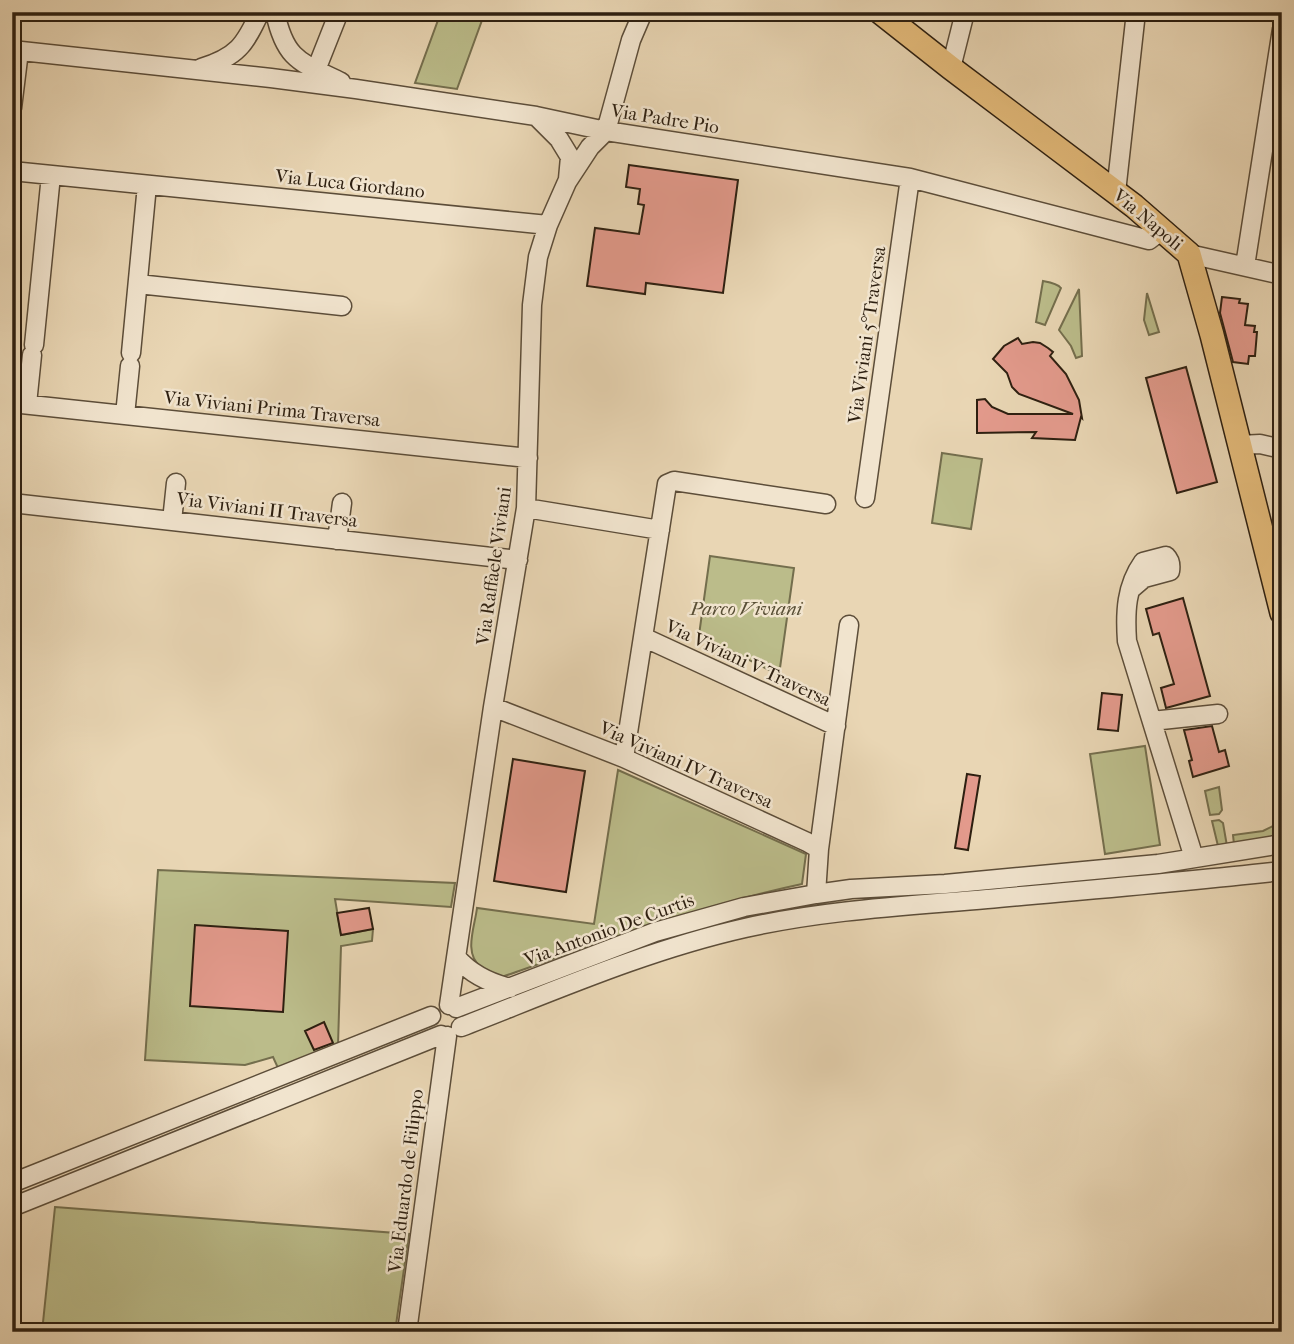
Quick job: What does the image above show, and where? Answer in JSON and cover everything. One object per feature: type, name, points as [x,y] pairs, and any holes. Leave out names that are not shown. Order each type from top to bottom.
[{"type":"main road","name":"Via Napoli","points":[[880,12],[1125,199],[1189,254],[1240,445],[1273,548],[1282,613]]},
{"type":"street","points":[[195,70],[234,53],[249,37],[260,12]]},
{"type":"street","points":[[275,12],[278,30],[285,46],[299,61],[356,89]]},
{"type":"street","points":[[316,70],[339,12]]},
{"type":"street","name":"Via Raffaele Viviani","points":[[453,1007],[457,958],[493,707],[526,508],[532,305],[538,257],[548,225],[567,182],[590,147],[606,131],[631,40],[643,12]]},
{"type":"street","points":[[950,68],[965,12]]},
{"type":"street","points":[[1124,233],[1132,228],[1136,217],[1125,199],[1136,12]]},
{"type":"street","points":[[1245,266],[1282,29]]},
{"type":"street","points":[[12,107],[16,51]]},
{"type":"street","name":"Via Padre Pio","points":[[16,51],[356,89],[536,116],[606,131],[910,178],[1149,240],[1162,230]]},
{"type":"street","name":"Via Raffaele Viviani","points":[[536,116],[559,139],[570,157],[567,182]]},
{"type":"street","name":"Via Luca Giordano","points":[[12,170],[548,225]]},
{"type":"street","points":[[20,403],[33,350],[51,175]]},
{"type":"street","name":"Via Viviani 5°Traversa","points":[[865,498],[910,178]]},
{"type":"street","points":[[125,415],[147,185]]},
{"type":"street","points":[[1189,254],[1282,275]]},
{"type":"street","points":[[138,284],[342,306]]},
{"type":"street","name":"Via Viviani Prima Traversa","points":[[20,403],[528,458]]},
{"type":"street","points":[[1240,445],[1260,444],[1282,449]]},
{"type":"street","name":"Via Viviani V Traversa","points":[[624,758],[667,484],[674,481],[826,504]]},
{"type":"street","points":[[172,521],[176,483]]},
{"type":"street","name":"Via Viviani II Traversa","points":[[12,503],[518,560]]},
{"type":"street","points":[[337,540],[342,503]]},
{"type":"street","points":[[526,508],[660,530]]},
{"type":"street","points":[[1130,590],[1127,598],[1127,641],[1194,858]]},
{"type":"street","points":[[816,894],[819,849],[849,625]]},
{"type":"street","name":"Via Viviani V Traversa","points":[[643,637],[836,726]]},
{"type":"street","name":"Via Viviani IV Traversa","points":[[493,707],[624,758],[819,849]]},
{"type":"street","points":[[1152,721],[1218,713]]},
{"type":"street","name":"Via Antonio De Curtis","points":[[12,1182],[431,1016],[438,1007],[453,1007],[510,988],[654,932],[744,907],[850,889],[945,884],[1158,864],[1282,844]]},
{"type":"street","name":"Via Antonio De Curtis","points":[[12,1207],[630,962],[744,928],[811,915],[868,908],[1144,886],[1282,871]]},
{"type":"street","points":[[945,884],[946,902]]},
{"type":"street","points":[[457,958],[467,968],[494,984],[510,988]]},
{"type":"street","points":[[431,1016],[434,1029],[449,1033],[461,1017],[453,1007]]},
{"type":"street","name":"Via Eduardo de Filippo","points":[[407,1332],[449,1033]]},
{"type":"green space","points":[[441,12],[485,12],[457,89],[415,83]]},
{"type":"green space","points":[[1043,281],[1061,288],[1045,325],[1036,322]]},
{"type":"green space","points":[[1079,289],[1082,356],[1076,358],[1059,330]]},
{"type":"green space","points":[[1147,293],[1159,332],[1149,335],[1144,320]]},
{"type":"green space","points":[[942,453],[982,459],[971,529],[932,523]]},
{"type":"green space","name":"Parco Viviani","points":[[710,556],[794,568],[779,675],[699,635]]},
{"type":"green space","points":[[1145,746],[1160,845],[1105,854],[1090,754]]},
{"type":"green space","points":[[618,770],[806,854],[802,884],[688,914],[502,977],[481,967],[472,955],[471,947],[477,908],[594,924]]},
{"type":"green space","points":[[1219,787],[1222,810],[1219,814],[1210,815],[1205,791]]},
{"type":"green space","points":[[1219,820],[1223,823],[1227,846],[1218,846],[1212,821]]},
{"type":"green space","points":[[1273,826],[1281,832],[1268,838],[1234,844],[1233,835],[1263,831]]},
{"type":"green space","points":[[158,870],[455,883],[451,907],[335,899],[341,935],[373,929],[372,941],[341,946],[338,1045],[278,1068],[273,1057],[245,1065],[145,1060]]},
{"type":"green space","points":[[55,1207],[409,1234],[395,1332],[42,1332]]},
{"type":"building","points":[[629,165],[738,180],[723,293],[646,283],[645,294],[587,286],[595,228],[639,234],[644,205],[638,204],[640,189],[626,187]]},
{"type":"building","points":[[1222,297],[1240,299],[1239,303],[1248,304],[1245,325],[1255,326],[1254,332],[1257,332],[1255,356],[1249,356],[1248,364],[1233,362],[1220,313]]},
{"type":"building","points":[[1018,338],[1022,344],[1040,343],[1048,348],[1053,352],[1050,356],[1066,374],[1079,400],[1082,418],[1075,440],[1032,438],[1036,432],[977,433],[977,400],[985,399],[992,407],[1008,414],[1073,414],[1019,394],[1012,387],[1007,373],[993,359],[1004,346]]},
{"type":"building","points":[[1186,367],[1217,482],[1177,493],[1146,378]]},
{"type":"building","points":[[1183,598],[1210,696],[1166,708],[1161,688],[1174,684],[1159,633],[1153,635],[1146,609]]},
{"type":"building","points":[[1102,693],[1122,695],[1118,731],[1098,729]]},
{"type":"building","points":[[1212,726],[1219,752],[1225,750],[1229,766],[1193,777],[1189,761],[1192,760],[1184,730]]},
{"type":"building","points":[[513,759],[585,771],[566,892],[494,881]]},
{"type":"building","points":[[967,774],[980,776],[968,850],[955,848]]},
{"type":"building","points":[[369,908],[373,929],[341,935],[337,913]]},
{"type":"building","points":[[195,925],[288,931],[283,1012],[190,1006]]},
{"type":"building","points":[[324,1022],[333,1043],[314,1050],[305,1031]]}]
